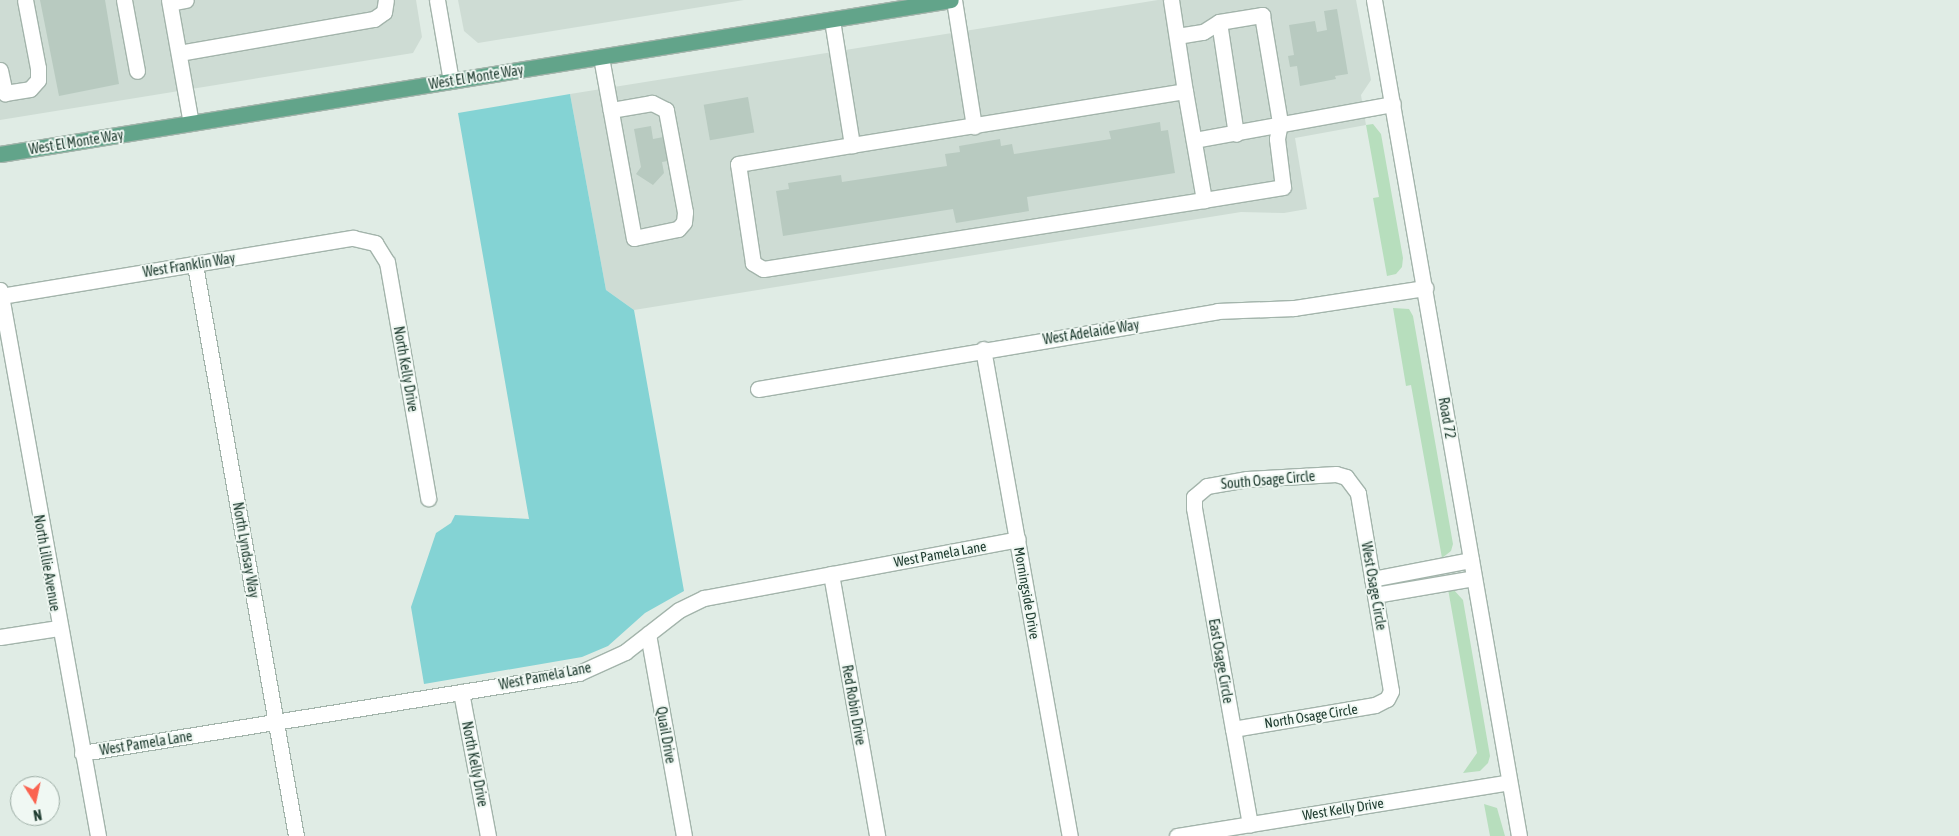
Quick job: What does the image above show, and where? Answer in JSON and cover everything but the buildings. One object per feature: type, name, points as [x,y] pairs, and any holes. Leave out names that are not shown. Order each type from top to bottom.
[{"type":"main road","name":"West El Monte Way","points":[[0,154],[953,0]]},
{"type":"street","points":[[0,70],[5,93],[30,89],[38,80],[38,68],[25,0]]},
{"type":"street","points":[[124,0],[137,71]]},
{"type":"street","points":[[186,0],[170,1],[191,122]]},
{"type":"street","points":[[178,52],[374,20],[384,12],[386,0]]},
{"type":"street","points":[[437,0],[451,82]]},
{"type":"street","points":[[953,0],[974,126]]},
{"type":"street","points":[[1171,0],[1204,200]]},
{"type":"street","name":"Road 72","points":[[1374,0],[1519,836]]},
{"type":"street","points":[[1177,36],[1203,32],[1219,22],[1262,15],[1280,124],[1277,139],[1283,187],[763,269],[753,263],[738,164],[1185,91]]},
{"type":"street","points":[[832,20],[852,145]]},
{"type":"street","points":[[1219,22],[1236,134]]},
{"type":"street","points":[[601,57],[610,110],[634,238],[678,228],[684,222],[685,212],[666,110],[652,103],[610,110]]},
{"type":"street","points":[[1194,140],[1236,134],[1280,124],[1393,104]]},
{"type":"street","name":"West Franklin Way","points":[[0,293],[195,265],[353,238],[365,238],[375,242]]},
{"type":"street","name":"North Kelly Drive","points":[[375,242],[387,262],[428,498]]},
{"type":"street","name":"North Lyndsay Way","points":[[195,265],[296,836]]},
{"type":"street","name":"West Adelaide Way","points":[[758,389],[983,349],[1217,311],[1294,308],[1425,288]]},
{"type":"street","name":"North Lillie Avenue","points":[[0,293],[3,331],[98,836]]},
{"type":"street","name":"Morningside Drive","points":[[983,349],[1070,836]]},
{"type":"street","name":"South Osage Circle","points":[[1194,497],[1207,486],[1247,479],[1336,474],[1346,477]]},
{"type":"street","name":"West Osage Circle","points":[[1346,477],[1358,493],[1391,683],[1387,698]]},
{"type":"street","name":"East Osage Circle","points":[[1194,497],[1250,824]]},
{"type":"street","name":"West Pamela Lane","points":[[82,753],[579,673],[625,652],[679,610],[704,598],[1018,540]]},
{"type":"street","points":[[1372,579],[1471,560]]},
{"type":"street","name":"Red Robin Drive","points":[[831,574],[878,836]]},
{"type":"street","points":[[1375,595],[1474,578]]},
{"type":"street","points":[[0,637],[58,628]]},
{"type":"street","name":"Quail Drive","points":[[648,634],[684,836]]},
{"type":"street","name":"North Kelly Drive","points":[[461,692],[488,836]]},
{"type":"street","name":"North Osage Circle","points":[[1233,729],[1375,705],[1387,698]]},
{"type":"street","name":"West Kelly Drive","points":[[1178,836],[1509,782]]},
{"type":"shaded area","points":[[0,0],[416,0],[422,37],[413,53],[0,120]]},
{"type":"shaded area","points":[[458,0],[744,0],[478,43],[464,31]]},
{"type":"shaded area","points":[[1158,0],[1356,0],[1371,80],[1361,95],[1366,125],[1295,138],[1307,209],[1284,213],[1241,212],[634,310],[606,290],[570,94]]},
{"type":"green space","points":[[1373,124],[1381,134],[1403,258],[1402,267],[1396,274],[1387,276],[1373,198],[1379,197],[1366,125]]},
{"type":"green space","points":[[1393,308],[1409,309],[1413,316],[1453,544],[1451,551],[1442,558],[1411,385],[1406,386]]},
{"type":"green space","points":[[1448,589],[1453,589],[1463,600],[1490,756],[1488,763],[1480,771],[1463,773],[1477,753]]},
{"type":"green space","points":[[1484,804],[1497,808],[1505,836],[1490,836]]},
{"type":"water","points":[[570,94],[606,290],[634,310],[684,591],[645,613],[608,646],[582,657],[424,684],[411,607],[436,533],[451,523],[455,515],[529,519],[458,113]]}]
